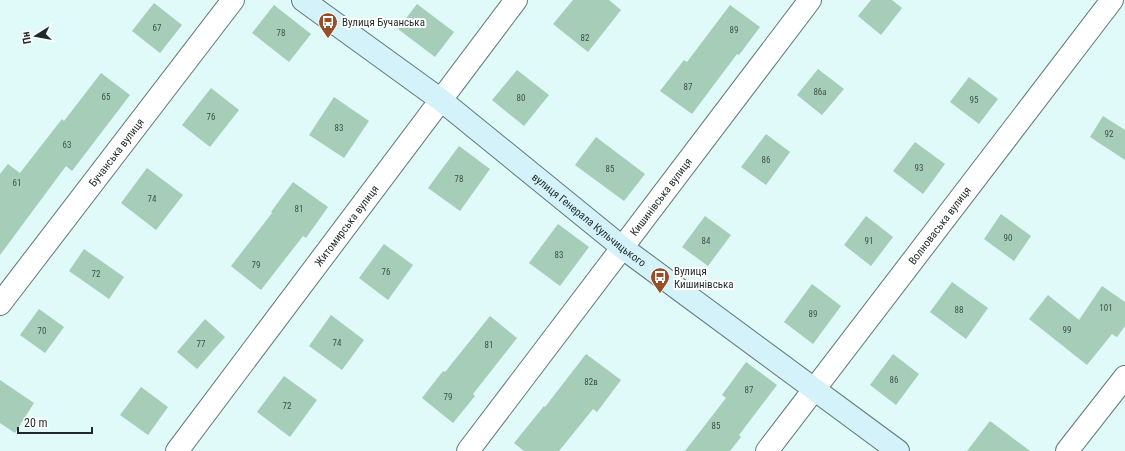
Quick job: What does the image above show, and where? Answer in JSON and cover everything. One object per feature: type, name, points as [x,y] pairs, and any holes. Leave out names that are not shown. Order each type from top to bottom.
[{"type":"street","name":"Бучанська вулиця","points":[[0,304],[233,0]]},
{"type":"street","name":"вулиця Генерала Кульчицького","points":[[303,0],[441,100],[623,248],[898,451]]},
{"type":"street","name":"Житомирська вулиця","points":[[177,451],[516,0]]},
{"type":"street","name":"Кишинівська вулиця","points":[[468,451],[810,0]]},
{"type":"street","name":"Волноваська вулиця","points":[[767,451],[1112,0]]},
{"type":"street","points":[[1067,451],[1125,377]]},
{"type":"building","points":[[573,0],[609,0],[621,10],[588,52],[553,24]]},
{"type":"building","points":[[871,0],[892,0],[902,8],[881,35],[858,16]]},
{"type":"building","points":[[154,3],[182,25],[160,53],[132,31]]},
{"type":"building","points":[[417,4],[454,32],[435,57],[398,29]]},
{"type":"building","points":[[274,5],[311,34],[289,62],[252,33]]},
{"type":"building","points":[[730,5],[760,27],[739,55],[737,54],[692,114],[660,91],[684,60],[687,62]]},
{"type":"building","points":[[818,69],[844,89],[822,115],[797,95]]},
{"type":"building","points":[[517,70],[549,95],[524,126],[492,100]]},
{"type":"building","points":[[101,73],[130,95],[72,171],[66,166],[0,255],[0,174],[8,164],[20,173],[62,119],[64,121]]},
{"type":"building","points":[[969,77],[998,99],[979,124],[950,102]]},
{"type":"building","points":[[211,88],[239,110],[210,147],[182,125]]},
{"type":"building","points":[[334,97],[369,121],[344,158],[309,135]]},
{"type":"building","points":[[1103,116],[1125,130],[1125,160],[1090,137]]},
{"type":"building","points":[[766,134],[790,152],[766,185],[741,167]]},
{"type":"building","points":[[596,137],[645,174],[624,201],[575,165]]},
{"type":"building","points":[[915,142],[945,164],[923,194],[893,171]]},
{"type":"building","points":[[459,146],[490,169],[460,211],[428,188]]},
{"type":"building","points":[[147,168],[183,195],[156,230],[121,203]]},
{"type":"building","points":[[293,182],[328,207],[306,238],[303,236],[261,290],[231,266],[272,213],[271,212]]},
{"type":"building","points":[[1001,214],[1031,236],[1014,261],[984,239]]},
{"type":"building","points":[[705,216],[731,235],[708,266],[682,247]]},
{"type":"building","points":[[866,216],[893,237],[871,266],[844,245]]},
{"type":"building","points":[[558,224],[589,247],[560,286],[529,263]]},
{"type":"building","points":[[384,244],[413,265],[388,300],[359,278]]},
{"type":"building","points":[[84,249],[124,277],[109,299],[69,271]]},
{"type":"building","points":[[952,282],[988,308],[966,339],[930,312]]},
{"type":"building","points":[[812,284],[841,306],[813,344],[784,322]]},
{"type":"building","points":[[1102,286],[1125,302],[1125,326],[1117,337],[1112,334],[1087,365],[1029,319],[1048,295],[1079,320]]},
{"type":"building","points":[[39,309],[64,327],[45,353],[20,335]]},
{"type":"building","points":[[331,315],[364,340],[342,370],[309,346]]},
{"type":"building","points":[[490,316],[517,338],[473,394],[475,396],[453,423],[422,398]]},
{"type":"building","points":[[205,319],[225,337],[197,369],[177,352]]},
{"type":"building","points":[[586,354],[621,380],[597,412],[593,409],[559,451],[524,451],[514,443],[544,406],[545,407]]},
{"type":"building","points":[[893,354],[919,374],[896,405],[870,385]]},
{"type":"building","points":[[746,362],[777,385],[739,435],[741,437],[730,451],[685,451],[726,398],[722,395]]},
{"type":"building","points":[[284,376],[317,400],[290,437],[257,412]]},
{"type":"building","points":[[0,380],[34,403],[15,433],[0,423]]},
{"type":"building","points":[[141,387],[168,407],[148,435],[120,415]]},
{"type":"building","points":[[990,421],[1030,451],[967,451]]},
{"type":"place","name":"Вулиця Бучанська","points":[[328,39]]},
{"type":"place","name":"Вулиця Кишинівська","points":[[660,294]]}]
